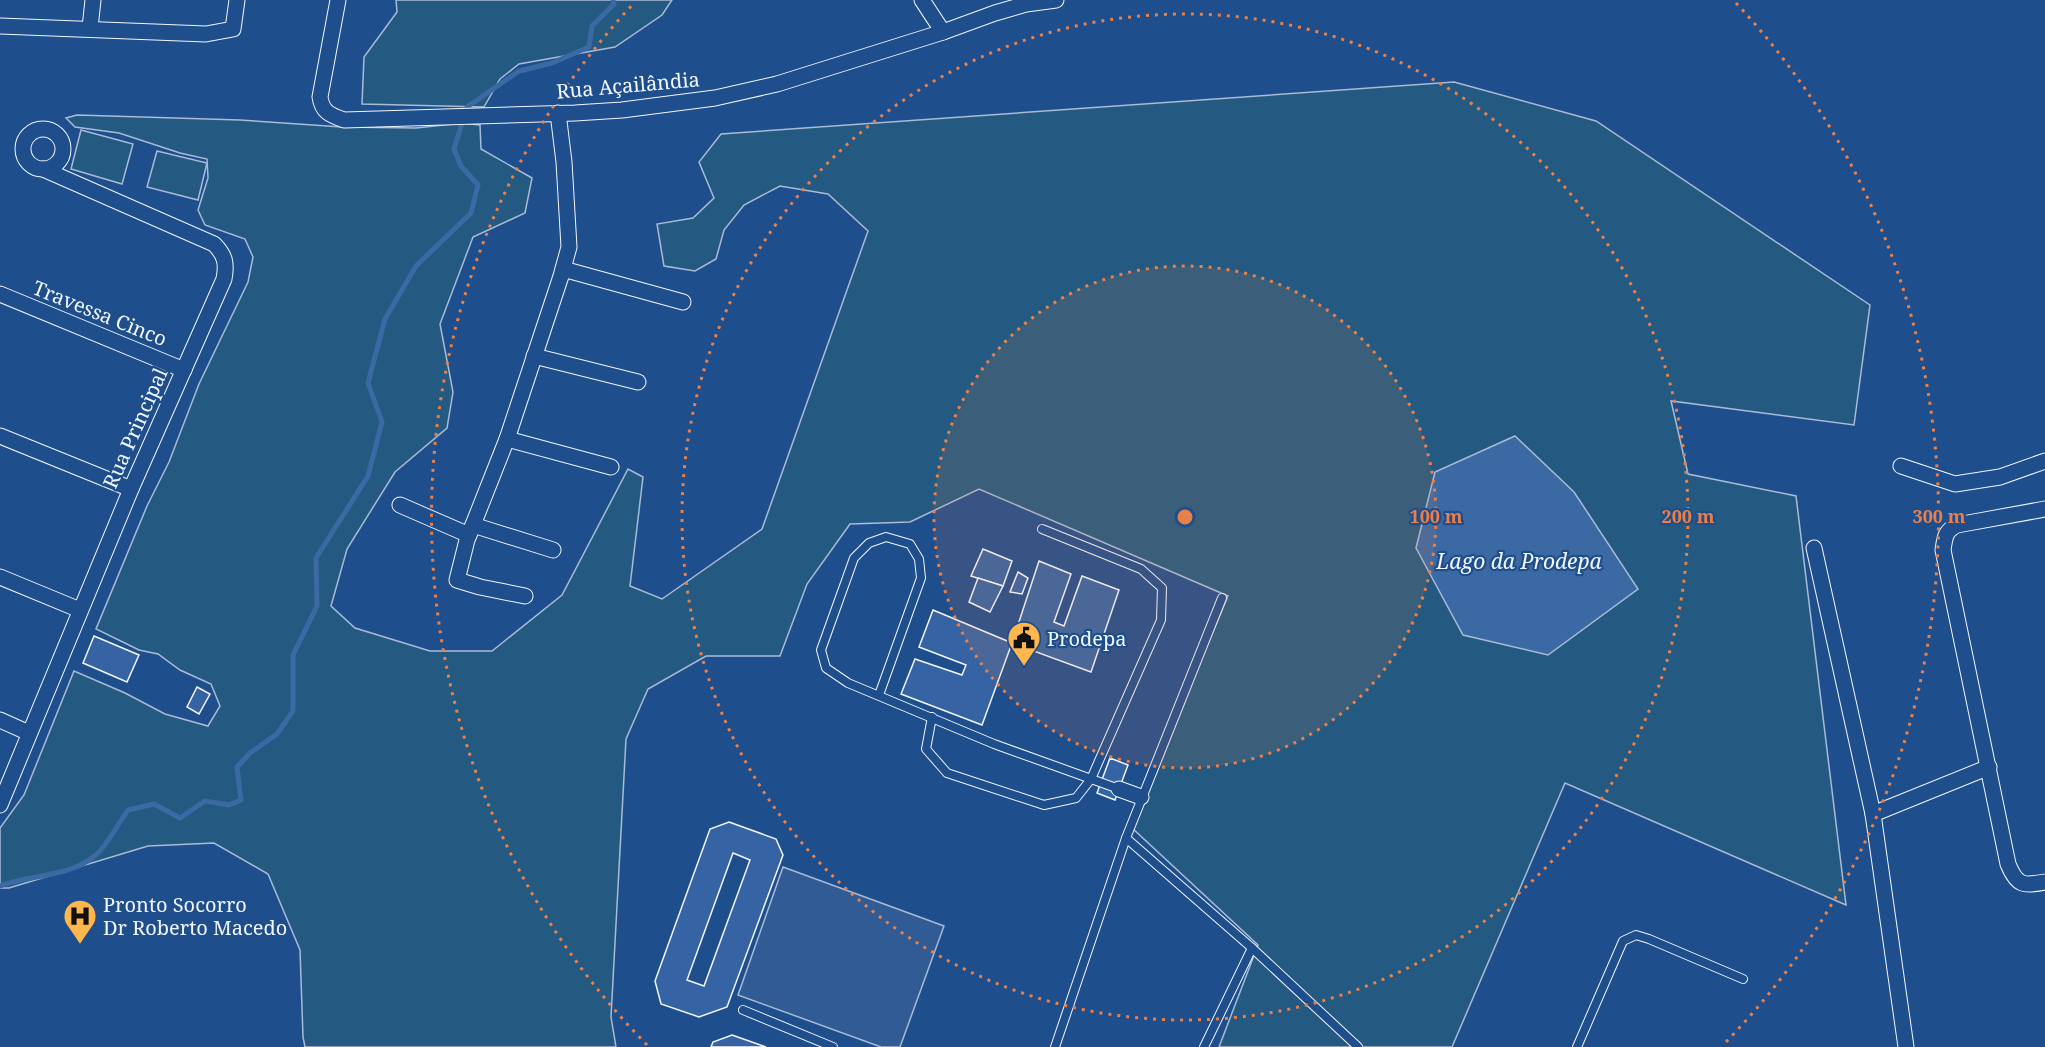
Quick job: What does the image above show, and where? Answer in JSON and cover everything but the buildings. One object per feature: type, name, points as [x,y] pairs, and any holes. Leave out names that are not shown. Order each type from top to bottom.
[{"type":"street","points":[[90,28],[93,0]]},
{"type":"street","points":[[0,26],[206,34],[233,29],[237,0]]},
{"type":"street","name":"Rua Açailândia","points":[[338,0],[320,97],[325,111],[344,120],[622,110],[715,98],[777,84],[1016,7],[1056,0]]},
{"type":"street","points":[[922,0],[943,32]]},
{"type":"street","points":[[525,596],[457,580],[471,530],[507,439],[563,269],[568,247],[564,162],[558,113]]},
{"type":"street","name":"Rua Principal","points":[[0,805],[131,489],[224,279],[226,266],[224,254],[214,243],[43,169]]},
{"type":"street","points":[[563,269],[683,302]]},
{"type":"street","name":"Travessa Cinco","points":[[0,294],[184,370]]},
{"type":"street","points":[[534,357],[639,382]]},
{"type":"street","points":[[0,436],[131,489]]},
{"type":"street","points":[[507,439],[611,466]]},
{"type":"street","points":[[1901,466],[1955,484],[2000,477],[2045,461]]},
{"type":"street","points":[[400,505],[471,530],[553,550]]},
{"type":"street","points":[[2045,509],[1957,525],[1949,529],[1945,535],[1943,550],[2008,864],[2013,876],[2020,883],[2029,885],[2045,882]]},
{"type":"street","points":[[1814,548],[1873,814],[1906,1047]]},
{"type":"street","points":[[0,577],[80,610]]},
{"type":"street","points":[[0,720],[29,734]]},
{"type":"street","points":[[1873,814],[1989,767]]},
{"type":"street","points":[[1119,789],[1141,797]]},
{"type":"lane","points":[[932,717],[926,749],[947,773],[1044,805],[1076,798],[1090,779],[1161,620],[1162,588],[1141,569],[1042,529]]},
{"type":"lane","points":[[879,696],[921,578],[920,559],[910,544],[886,537],[868,543],[854,558],[821,650],[826,668],[848,682],[879,696],[994,744],[1119,789]]},
{"type":"lane","points":[[1055,1047],[1141,797],[1222,598]]},
{"type":"lane","points":[[1126,838],[1252,948],[1358,1047]]},
{"type":"lane","points":[[1577,1047],[1623,941],[1636,935],[1743,979]]},
{"type":"lane","points":[[1204,1047],[1252,948]]},
{"type":"lane","points":[[743,1010],[833,1047]]},
{"type":"shaded area","points":[[396,0],[672,0],[662,15],[615,47],[519,64],[500,79],[484,107],[362,104],[364,57],[397,12]]},
{"type":"shaded area","points":[[1454,82],[1596,121],[1870,305],[1854,425],[1671,401],[1688,474],[1796,496],[1846,905],[1565,783],[1452,1047],[1219,1047],[1258,945],[1131,827],[1228,596],[979,489],[910,522],[850,524],[807,584],[780,656],[706,656],[648,689],[626,739],[611,1017],[616,1047],[305,1047],[300,950],[268,874],[214,843],[148,846],[9,888],[0,888],[0,828],[24,795],[74,671],[125,693],[165,714],[208,726],[220,706],[211,684],[180,670],[158,654],[139,650],[96,629],[147,506],[169,462],[199,384],[248,282],[253,257],[245,239],[205,225],[198,210],[208,178],[207,159],[180,153],[119,133],[75,127],[66,118],[77,115],[240,120],[342,127],[416,128],[463,123],[480,125],[481,149],[532,178],[525,213],[473,237],[440,324],[453,392],[447,428],[395,472],[347,549],[331,606],[355,628],[430,651],[492,651],[562,595],[628,469],[643,477],[630,586],[662,599],[762,529],[868,231],[828,194],[780,186],[744,205],[724,230],[716,259],[695,271],[664,266],[657,224],[693,218],[714,198],[699,162],[721,134]]},
{"type":"shaded area","points":[[81,130],[133,144],[122,184],[71,169]]},
{"type":"shaded area","points":[[157,151],[207,163],[198,200],[147,187]]},
{"type":"shaded area","points":[[783,867],[944,926],[900,1047],[881,1047],[738,995]]},
{"type":"water","name":"Lago da Prodepa","points":[[1515,436],[1574,492],[1638,589],[1548,655],[1463,635],[1416,548],[1435,472]]},
{"type":"waterway","points":[[0,886],[62,872],[85,862],[104,846],[128,810],[154,804],[180,818],[205,801],[229,805],[241,800],[237,767],[250,753],[277,734],[293,711],[293,655],[317,606],[316,558],[368,476],[382,422],[368,383],[385,319],[416,266],[471,213],[478,185],[461,166],[454,149],[467,107],[519,71],[552,63],[589,47],[592,26],[614,4],[613,0]]},
{"type":"place","name":"Prodepa","points":[[1024,667]]},
{"type":"place","name":"Pronto Socorro Dr Roberto Macedo","points":[[80,945]]}]
